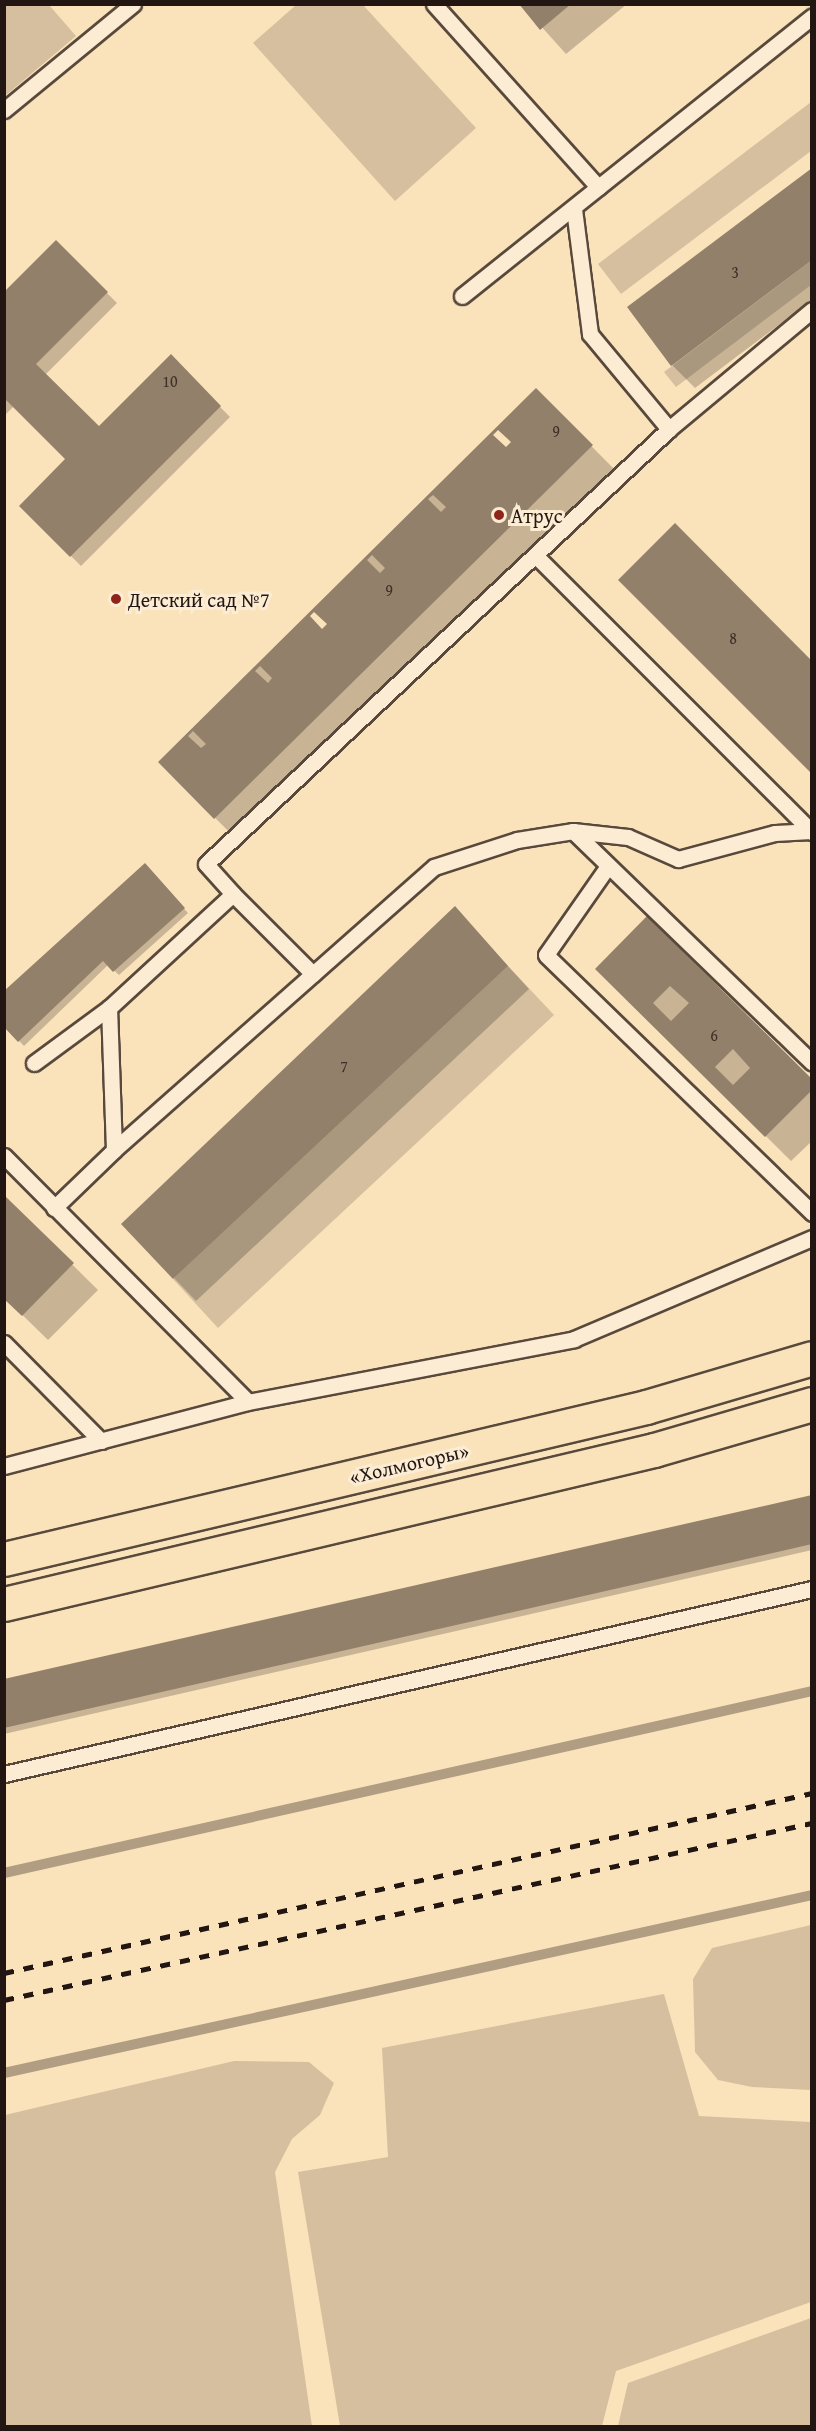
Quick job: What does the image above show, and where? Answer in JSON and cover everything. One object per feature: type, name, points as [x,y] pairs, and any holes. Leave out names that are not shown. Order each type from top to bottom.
[{"type":"highway","name":"«Холмогоры»","points":[[4,1559],[646,1407],[812,1358]]},
{"type":"highway","points":[[4,1604],[654,1450],[812,1404]]},
{"type":"lane","points":[[4,111],[133,4]]},
{"type":"lane","points":[[434,4],[598,187]]},
{"type":"lane","points":[[462,296],[812,17]]},
{"type":"lane","points":[[574,209],[590,334],[669,429]]},
{"type":"lane","points":[[313,974],[206,864],[669,429],[812,310]]},
{"type":"lane","points":[[535,555],[811,832]]},
{"type":"lane","points":[[54,1208],[114,1150],[434,867],[517,840],[573,831],[628,837],[678,859],[775,833],[811,832]]},
{"type":"lane","points":[[573,831],[812,1063]]},
{"type":"lane","points":[[608,866],[546,955],[812,1213]]},
{"type":"lane","points":[[34,1062],[109,1008],[233,894]]},
{"type":"lane","points":[[109,1008],[114,1150]]},
{"type":"lane","points":[[4,1156],[248,1402]]},
{"type":"lane","points":[[4,1466],[248,1402],[574,1339],[812,1238]]},
{"type":"lane","points":[[4,1343],[101,1441]]},
{"type":"lane","points":[[4,1774],[812,1589]]},
{"type":"shaded area","points":[[5,4],[49,5],[76,36],[5,96]]},
{"type":"shaded area","points":[[296,5],[363,5],[476,128],[395,201],[253,43]]},
{"type":"shaded area","points":[[811,102],[811,151],[621,294],[598,264]]},
{"type":"shaded area","points":[[811,261],[811,285],[676,387],[664,372]]},
{"type":"shaded area","points":[[508,966],[554,1015],[218,1328],[173,1279]]},
{"type":"shaded area","points":[[811,1925],[811,2090],[752,2087],[718,2080],[695,2052],[693,1979],[712,1948]]},
{"type":"shaded area","points":[[664,1994],[699,2116],[811,2122],[811,2302],[616,2371],[602,2426],[340,2426],[298,2172],[388,2157],[382,2048]]},
{"type":"shaded area","points":[[234,2061],[309,2062],[334,2083],[320,2115],[292,2139],[275,2172],[312,2426],[5,2426],[5,2115]]},
{"type":"shaded area","points":[[811,2318],[811,2426],[618,2426],[628,2383]]},
{"type":"building","points":[[519,4],[571,4],[540,30]]},
{"type":"building","points":[[812,168],[812,260],[671,366],[627,307]]},
{"type":"building","points":[[56,240],[108,292],[36,364],[99,426],[171,354],[221,406],[70,557],[19,506],[65,459],[4,398],[4,292]]},
{"type":"building","points":[[536,388],[593,445],[214,819],[158,762]],"holes":[[[498,430],[511,442],[506,447],[493,435]],[[433,495],[446,507],[441,512],[428,499]],[[372,555],[385,568],[380,573],[367,560]],[[314,612],[327,624],[322,629],[310,616]],[[260,666],[272,678],[268,683],[255,671]],[[193,731],[206,744],[201,748],[188,736]]]},
{"type":"building","points":[[675,523],[812,661],[812,774],[618,580]]},
{"type":"building","points":[[145,863],[185,908],[113,972],[103,961],[18,1042],[4,1027],[4,991]]},
{"type":"building","points":[[455,906],[508,966],[173,1279],[121,1224]]},
{"type":"building","points":[[647,916],[812,1079],[812,1090],[765,1137],[595,969]],"holes":[[[670,986],[689,1003],[671,1021],[653,1003]],[[733,1049],[750,1068],[733,1085],[715,1067]]]},
{"type":"building","points":[[4,1195],[74,1263],[22,1316],[4,1299]]},
{"type":"building","points":[[812,1495],[812,1544],[4,1728],[4,1679]]},
{"type":"waterway","points":[[4,1873],[812,1691]]},
{"type":"waterway","points":[[4,2073],[812,1895]]},
{"type":"railway","points":[[4,1973],[812,1793]]},
{"type":"railway","points":[[4,2000],[812,1823]]},
{"type":"place","name":"Атрус","points":[[499,515]]},
{"type":"place","name":"Детский сад №7","points":[[116,599]]}]
